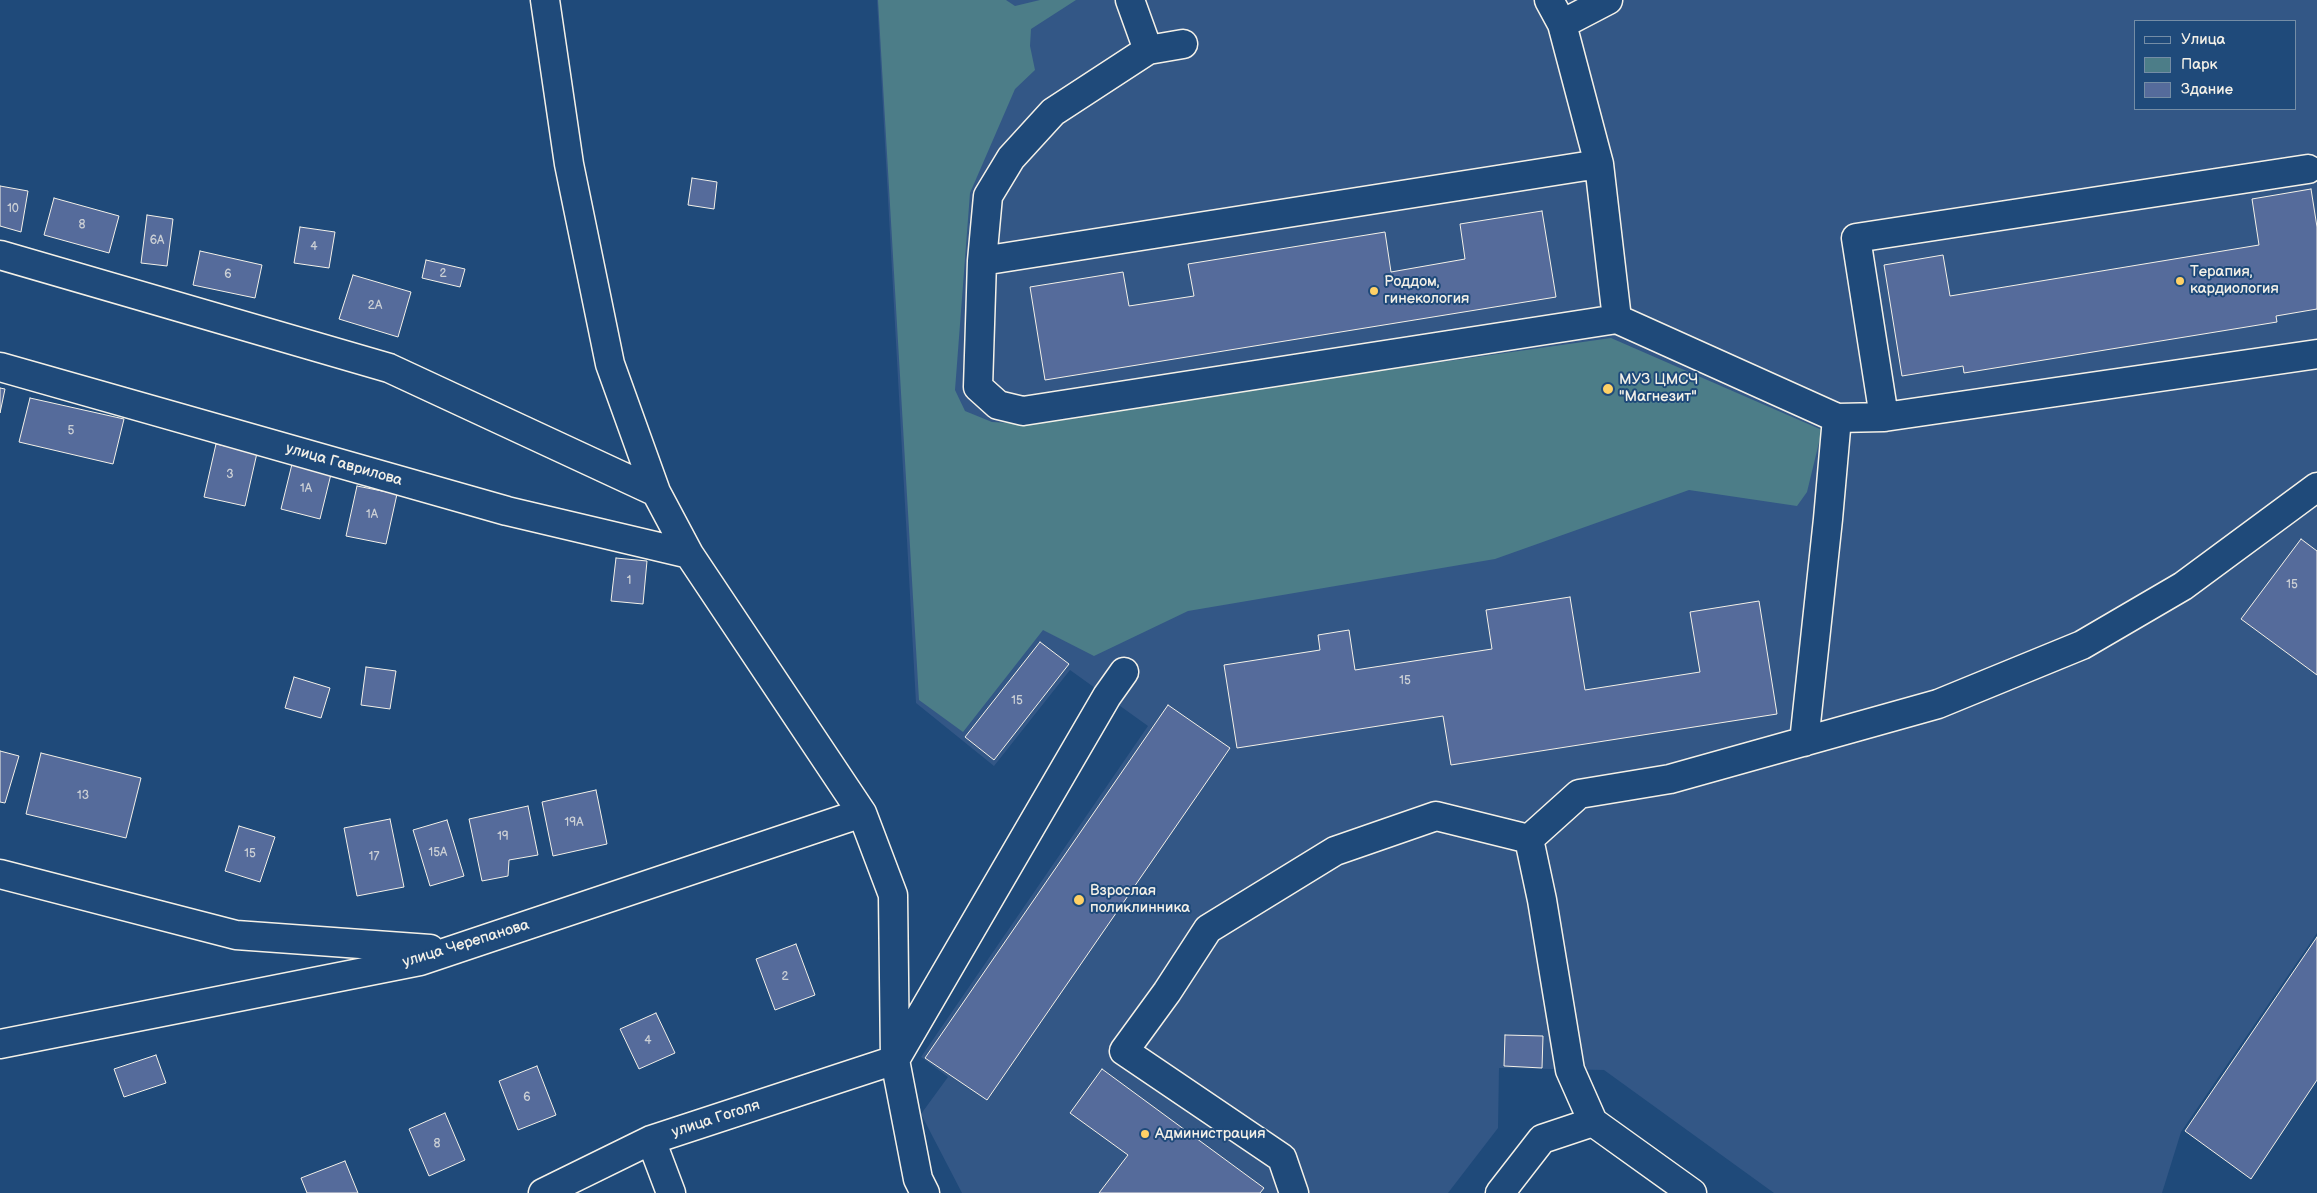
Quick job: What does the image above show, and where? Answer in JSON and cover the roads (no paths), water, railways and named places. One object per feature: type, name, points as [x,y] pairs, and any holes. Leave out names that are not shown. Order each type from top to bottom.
[{"type":"street","points":[[546,0],[569,164],[610,364],[656,492],[689,554],[862,813],[893,895],[895,1060],[918,1179],[925,1193]]},
{"type":"street","points":[[1130,0],[1148,50]]},
{"type":"street","points":[[1549,0],[1562,24],[1599,164],[1617,319]]},
{"type":"street","points":[[1562,24],[1608,0]]},
{"type":"street","points":[[1183,44],[1148,50],[1053,112],[1010,158],[988,196],[982,261],[978,387],[998,405],[1023,411],[1617,319],[1837,418],[1884,417],[2317,354]]},
{"type":"street","points":[[982,261],[1599,164]]},
{"type":"street","points":[[1884,417],[1856,238],[2308,170]]},
{"type":"street","points":[[0,255],[389,368],[656,492]]},
{"type":"street","name":"улица Гаврилова","points":[[0,367],[508,511],[689,554]]},
{"type":"street","points":[[1804,742],[1837,418]]},
{"type":"street","points":[[1529,839],[1579,794],[1670,779],[1938,704],[2082,644],[2183,586],[2317,487]]},
{"type":"street","points":[[895,1060],[1107,696],[1124,672]]},
{"type":"street","name":"улица Черепанова","points":[[0,1044],[420,961],[862,813]]},
{"type":"street","points":[[1294,1193],[1282,1158],[1124,1051],[1167,992],[1208,929],[1335,850],[1436,816],[1529,839]]},
{"type":"street","points":[[1529,839],[1542,900],[1570,1070],[1593,1122],[1692,1193]]},
{"type":"street","points":[[0,874],[236,935],[451,951]]},
{"type":"street","name":"улица Гоголя","points":[[543,1193],[651,1140],[895,1060]]},
{"type":"street","points":[[1500,1193],[1542,1139],[1593,1122]]},
{"type":"street","points":[[651,1140],[671,1193]]},
{"type":"place","name":"Терапия, кардиология","points":[[2180,281]]},
{"type":"place","name":"Роддом, гинекология","points":[[1374,291]]},
{"type":"place","name":"МУЗ ЦМСЧ \"Магнезит\"","points":[[1608,389]]},
{"type":"place","name":"Взрослая поликлинника","points":[[1079,900]]},
{"type":"place","name":"Администрация","points":[[1145,1134]]}]
